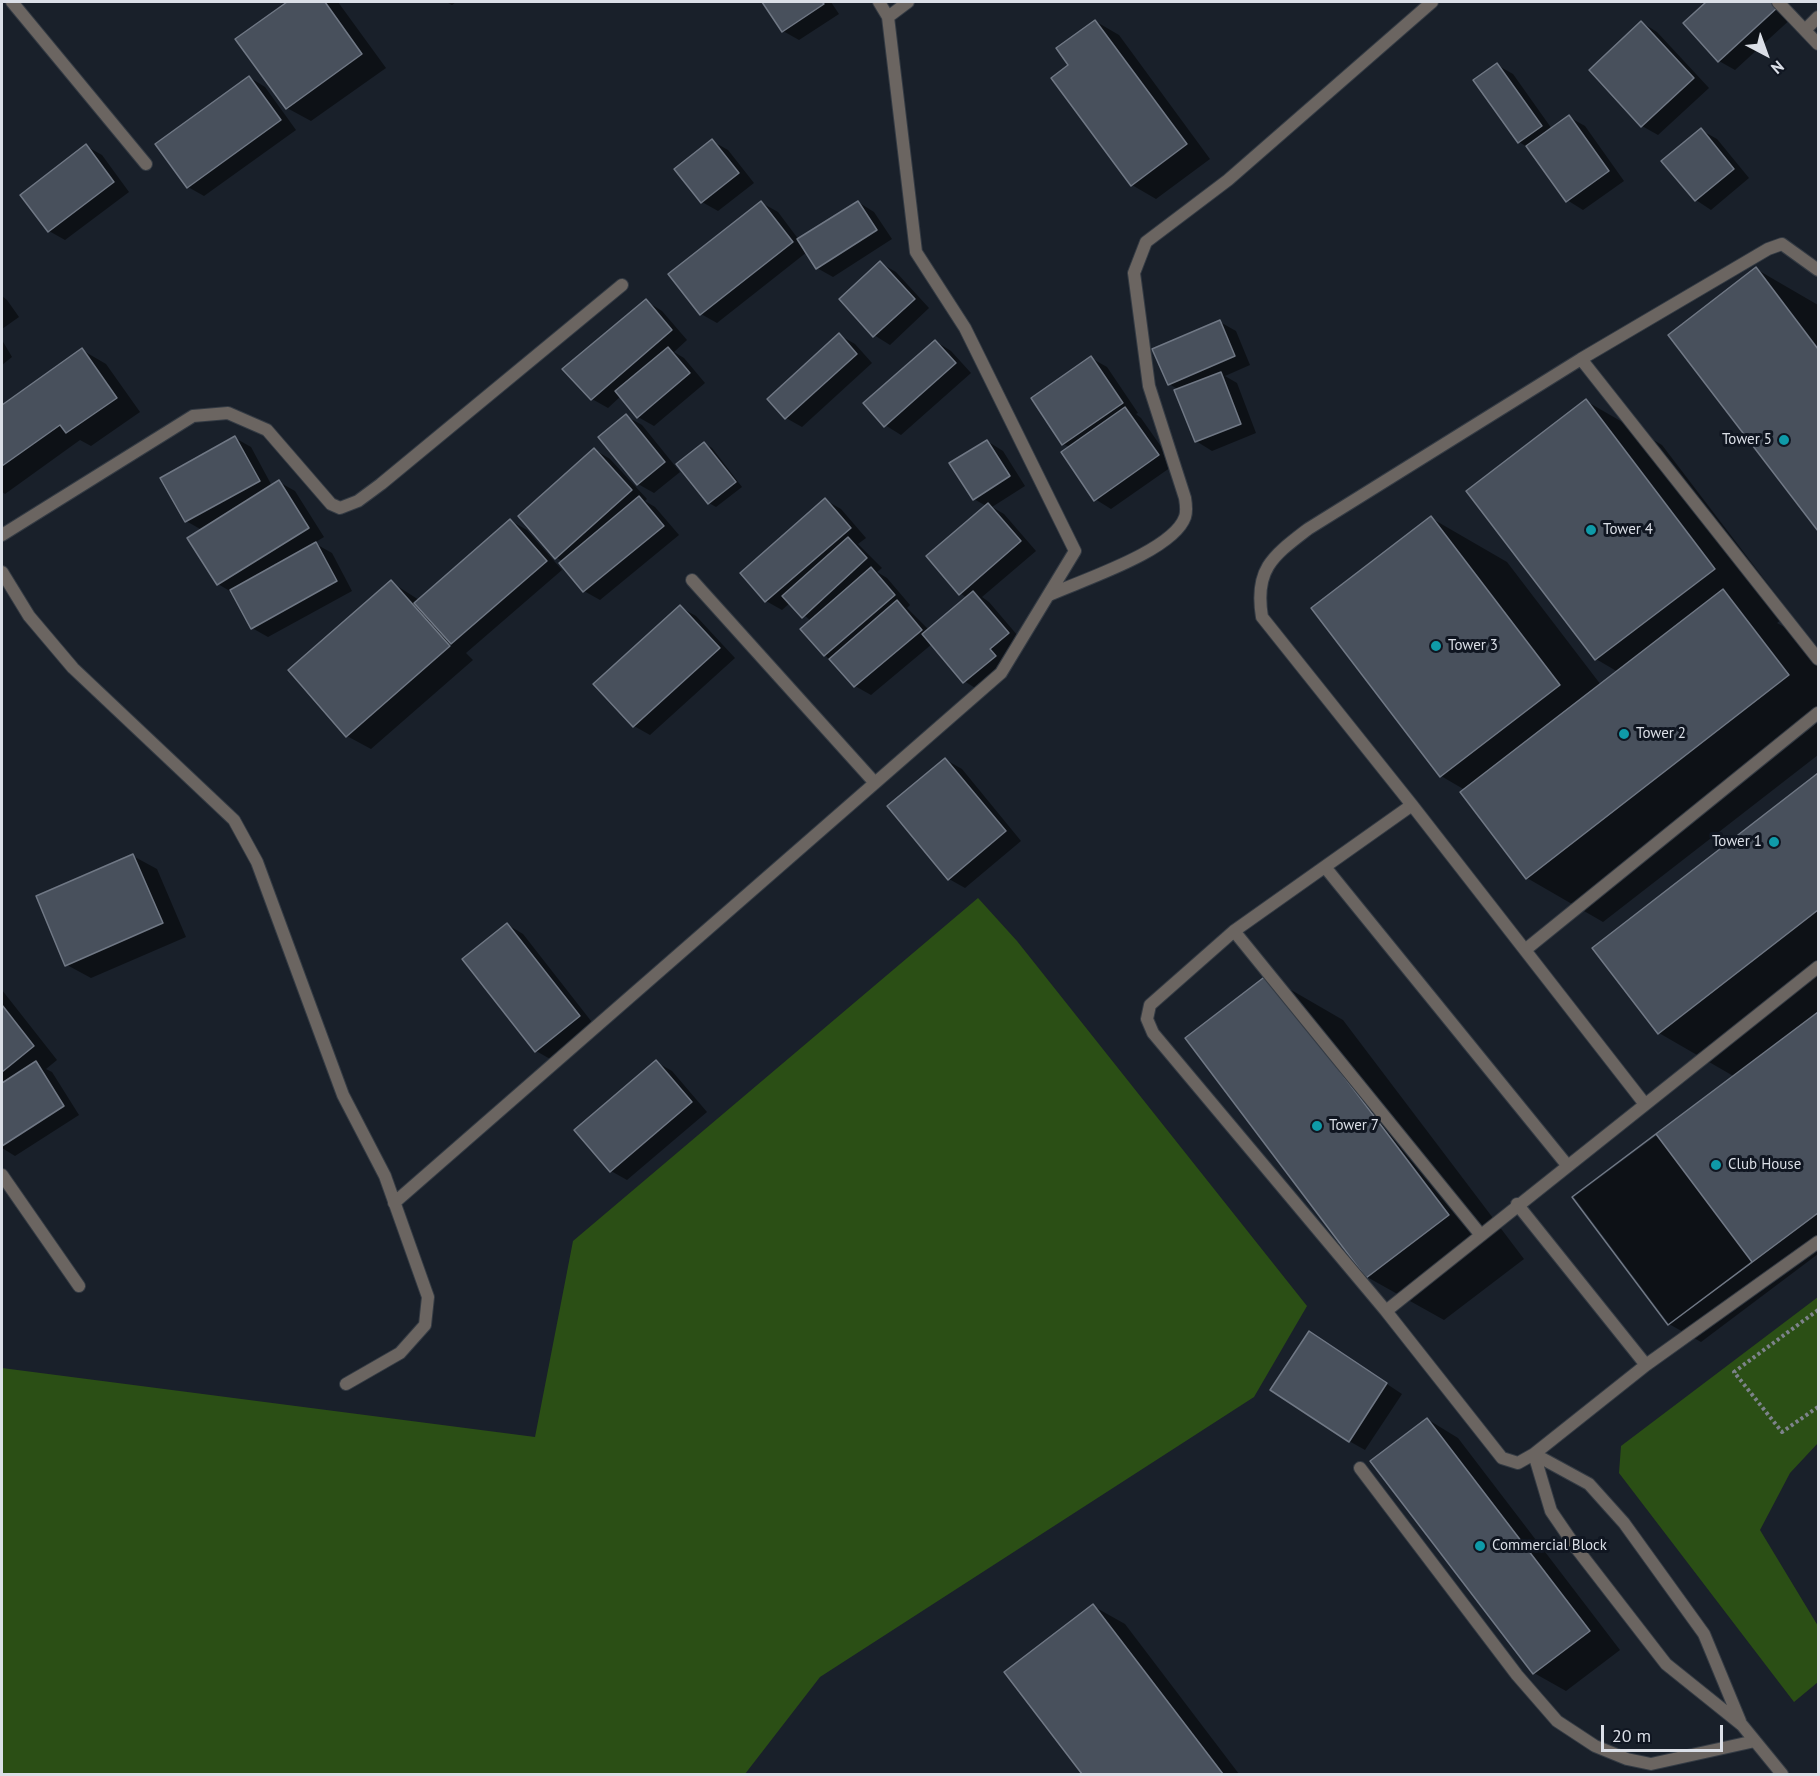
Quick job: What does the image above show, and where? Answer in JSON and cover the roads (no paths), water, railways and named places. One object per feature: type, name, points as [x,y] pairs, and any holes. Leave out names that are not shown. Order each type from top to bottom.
[{"type":"street","points":[[12,2],[146,164]]},
{"type":"street","points":[[394,1203],[1001,673],[1075,551],[965,328],[916,252],[888,17],[879,2]]},
{"type":"street","points":[[888,17],[908,2]]},
{"type":"street","points":[[1049,595],[1153,550],[1178,528],[1186,515],[1185,498],[1149,386],[1134,273],[1146,242],[1228,180],[1432,2]]},
{"type":"street","points":[[1778,2],[1818,44]]},
{"type":"street","points":[[1805,30],[1818,17]]},
{"type":"street","points":[[1644,1103],[1262,617],[1259,600],[1263,577],[1274,555],[1308,529],[1581,359],[1768,249],[1782,244],[1818,270]]},
{"type":"street","points":[[2,536],[193,416],[228,413],[267,430],[331,504],[340,508],[358,501],[622,285]]},
{"type":"street","points":[[1581,359],[1818,658]]},
{"type":"street","points":[[2,572],[29,616],[73,668],[234,820],[257,862],[343,1095],[385,1176],[428,1297],[425,1325],[400,1353],[346,1384]]},
{"type":"street","points":[[692,580],[875,783]]},
{"type":"street","points":[[1525,950],[1818,713]]},
{"type":"street","points":[[1412,805],[1234,932],[1150,1005],[1147,1019],[1153,1033],[1386,1311],[1502,1458],[1518,1463],[1534,1454],[1646,1365],[1818,1242]]},
{"type":"street","points":[[1325,867],[1567,1165]]},
{"type":"street","points":[[1234,932],[1480,1234]]},
{"type":"street","points":[[1386,1311],[1644,1103],[1818,968]]},
{"type":"street","points":[[2,1175],[79,1286]]},
{"type":"street","points":[[1517,1204],[1646,1365]]},
{"type":"street","points":[[1534,1454],[1551,1511],[1577,1549],[1666,1664],[1742,1725],[1782,1774]]},
{"type":"street","points":[[1534,1454],[1589,1484],[1624,1522],[1704,1634],[1742,1725]]},
{"type":"street","points":[[1360,1468],[1517,1675],[1557,1721],[1595,1746],[1627,1759],[1651,1764],[1755,1741]]},
{"type":"place","name":"Tower 5","points":[[1784,440]]},
{"type":"place","name":"Tower 4","points":[[1591,530]]},
{"type":"place","name":"Tower 3","points":[[1436,646]]},
{"type":"place","name":"Tower 2","points":[[1624,734]]},
{"type":"place","name":"Tower 1","points":[[1774,842]]},
{"type":"place","name":"Tower 7","points":[[1317,1126]]},
{"type":"place","name":"Club House","points":[[1716,1165]]},
{"type":"place","name":"Commercial Block","points":[[1480,1546]]}]
